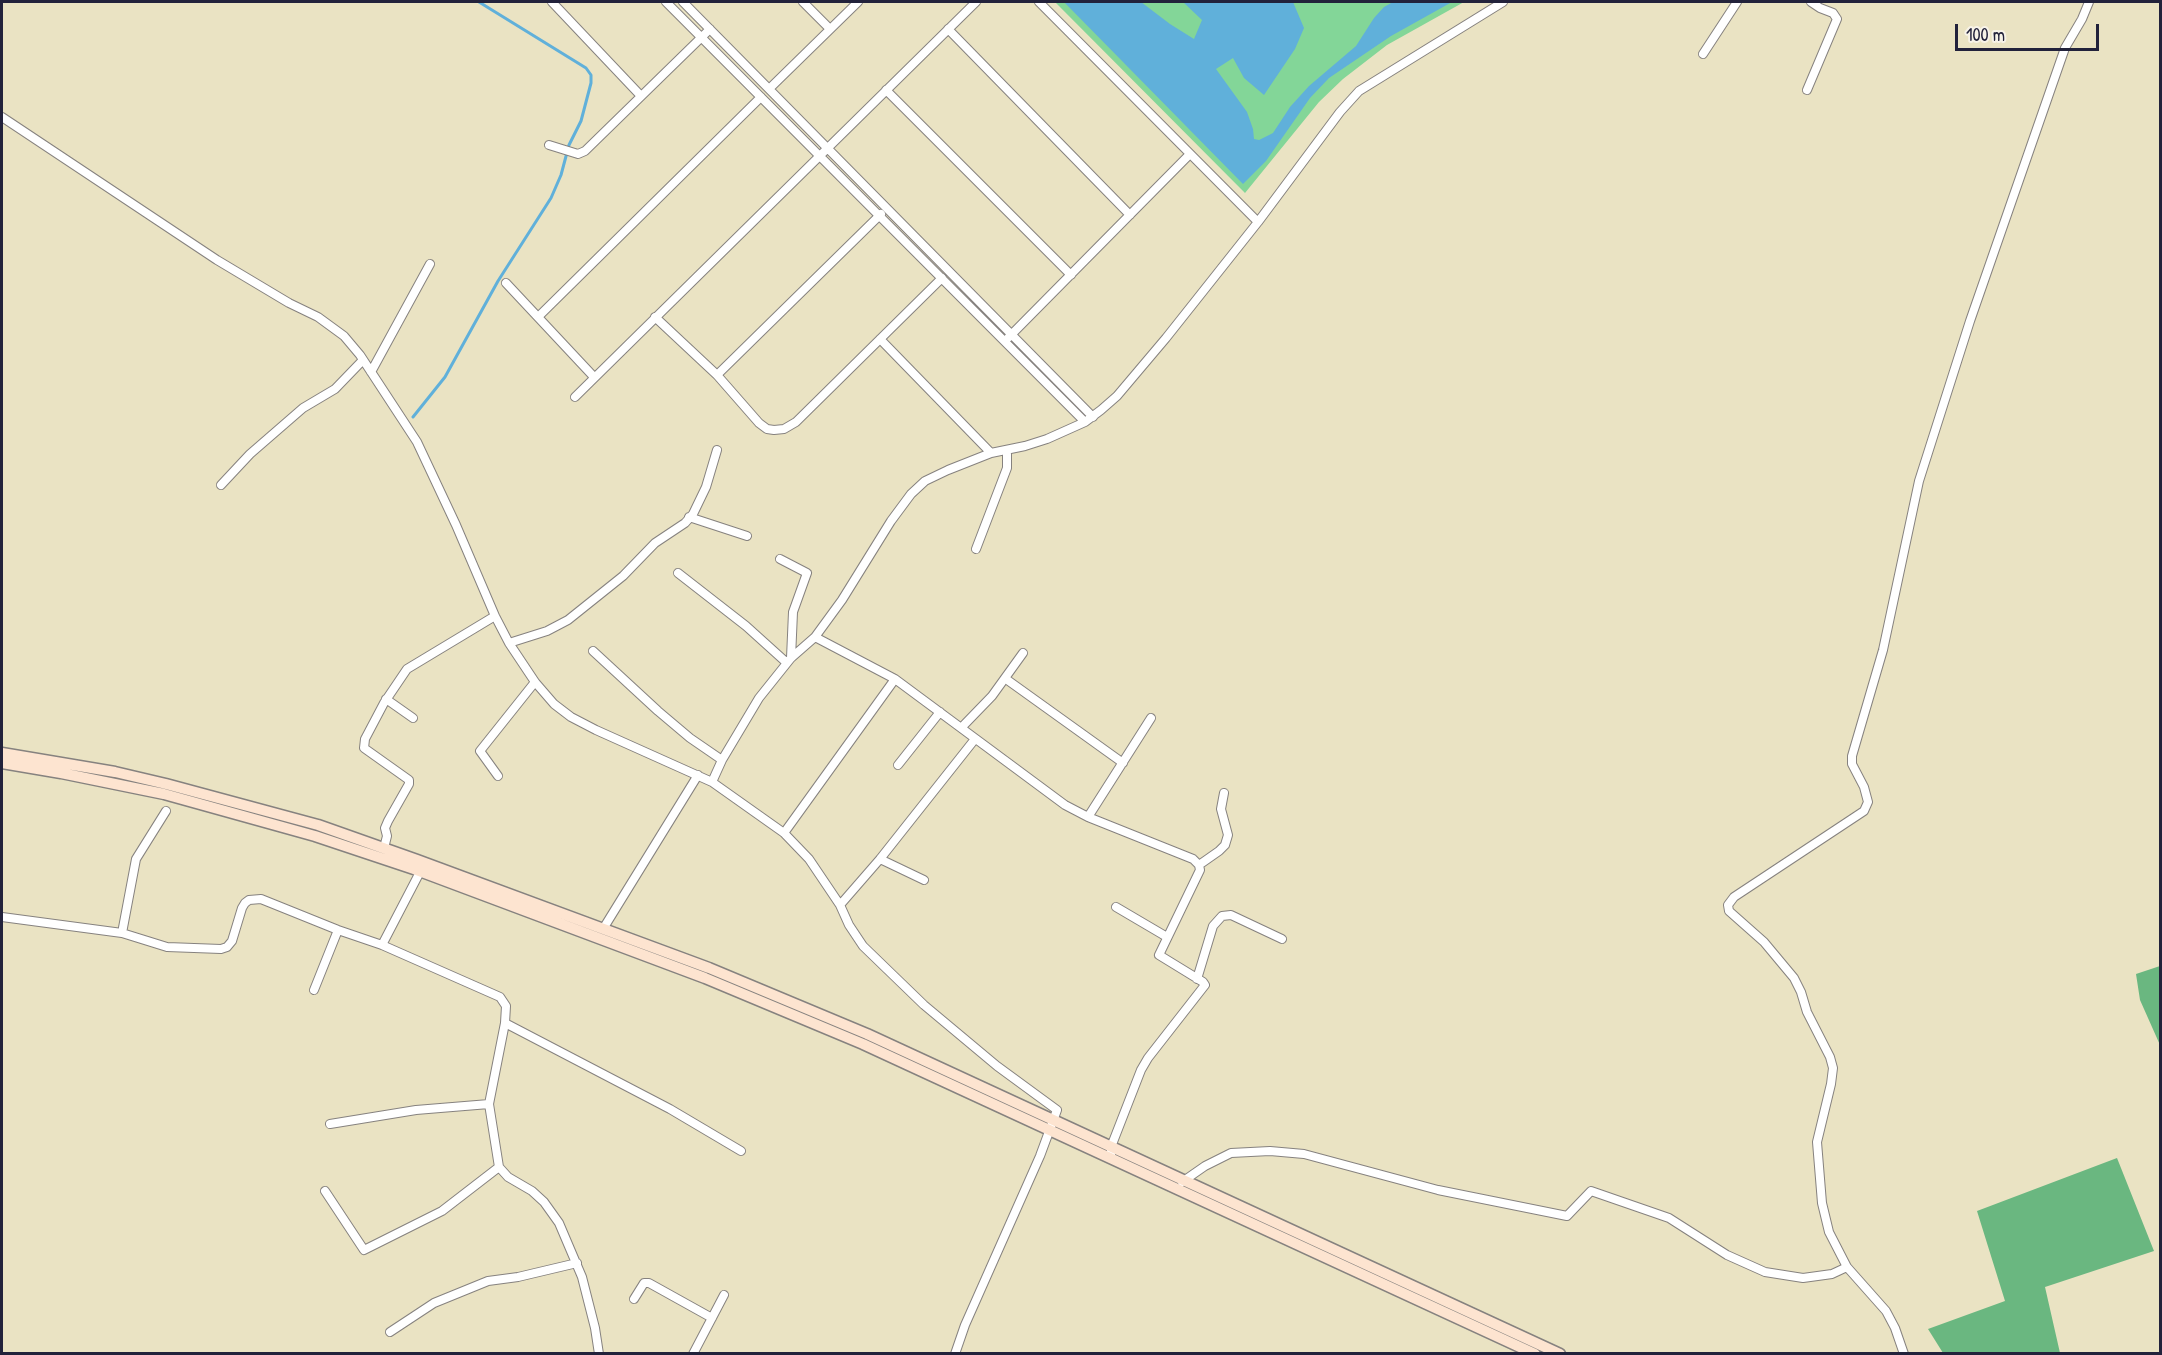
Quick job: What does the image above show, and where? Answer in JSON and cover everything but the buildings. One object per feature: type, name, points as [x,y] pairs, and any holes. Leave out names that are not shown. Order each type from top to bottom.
[{"type":"main road","points":[[2,753],[115,772],[207,794],[318,825],[603,929],[804,1007],[1052,1125],[1111,1158],[1181,1185],[1560,1353]]},
{"type":"main road","points":[[2,764],[112,783],[214,807],[315,836],[420,872],[768,1004],[1052,1125],[1111,1146],[1181,1185],[1535,1353]]},
{"type":"street","points":[[552,2],[641,96]]},
{"type":"street","points":[[666,2],[1085,422]]},
{"type":"street","points":[[683,2],[1093,417]]},
{"type":"street","points":[[803,2],[830,29]]},
{"type":"street","points":[[769,89],[858,2]]},
{"type":"street","points":[[575,397],[976,2]]},
{"type":"street","points":[[1039,2],[1258,222]]},
{"type":"street","points":[[712,782],[722,760],[759,698],[789,660],[815,637],[842,600],[891,521],[924,481],[991,453],[1047,439],[1093,417],[1117,396],[1166,338],[1258,222],[1340,112],[1359,91],[1386,72],[1503,2]]},
{"type":"street","points":[[1703,54],[1737,2]]},
{"type":"street","points":[[1807,90],[1837,19],[1833,13],[1811,2]]},
{"type":"street","points":[[1904,1353],[1886,1311],[1847,1267],[1828,1232],[1821,1203],[1817,1142],[1833,1068],[1830,1057],[1794,978],[1764,942],[1729,911],[1728,905],[1734,897],[1864,811],[1868,802],[1852,764],[1852,756],[1883,650],[1921,476],[1970,321],[2061,59],[2089,2]]},
{"type":"street","points":[[549,145],[578,154],[585,151],[710,29]]},
{"type":"street","points":[[948,29],[1130,215]]},
{"type":"street","points":[[886,90],[1071,275]]},
{"type":"street","points":[[538,318],[761,97]]},
{"type":"street","points":[[2,117],[217,260],[289,303],[318,317],[344,336],[363,360],[417,442],[509,643],[535,682],[554,704],[571,717],[712,782],[784,833],[809,859],[840,905],[849,925],[863,946],[933,1013],[997,1066],[1057,1110],[981,1286],[955,1353]]},
{"type":"street","points":[[1005,342],[1190,154]]},
{"type":"street","points":[[717,375],[886,208]]},
{"type":"street","points":[[371,372],[430,264]]},
{"type":"street","points":[[655,317],[717,375],[759,423],[767,429],[784,429],[796,422],[942,278]]},
{"type":"street","points":[[506,284],[594,377]]},
{"type":"street","points":[[880,339],[991,453]]},
{"type":"street","points":[[221,484],[250,454],[303,408],[335,389],[363,360]]},
{"type":"street","points":[[509,643],[548,631],[568,620],[623,576],[655,543],[674,531],[689,517],[706,487],[717,450]]},
{"type":"street","points":[[976,549],[1007,468],[1007,450]]},
{"type":"street","points":[[689,517],[747,536]]},
{"type":"street","points":[[780,559],[807,573],[793,612],[789,660]]},
{"type":"street","points":[[678,573],[789,660]]},
{"type":"street","points":[[384,848],[388,821],[409,784],[406,777],[364,747],[365,739],[386,699],[412,665],[495,616]]},
{"type":"street","points":[[815,637],[895,679],[1052,797],[1088,818],[1193,859],[1199,865],[1200,870],[1159,955],[1205,985],[1141,1070],[1111,1146],[1111,1158]]},
{"type":"street","points":[[593,651],[658,711],[690,738],[722,760]]},
{"type":"street","points":[[961,728],[992,696],[1023,653]]},
{"type":"street","points":[[784,833],[895,679]]},
{"type":"street","points":[[1006,679],[1123,763]]},
{"type":"street","points":[[498,776],[480,751],[535,682]]},
{"type":"street","points":[[386,699],[413,718]]},
{"type":"street","points":[[898,765],[940,712]]},
{"type":"street","points":[[1088,818],[1151,718]]},
{"type":"street","points":[[840,905],[880,859],[975,739]]},
{"type":"street","points":[[603,929],[698,775]]},
{"type":"street","points":[[1199,865],[1225,845],[1228,835],[1221,809],[1224,793]]},
{"type":"street","points":[[123,933],[136,859],[166,811]]},
{"type":"street","points":[[880,859],[924,880]]},
{"type":"street","points":[[382,945],[420,872]]},
{"type":"street","points":[[2,917],[123,933],[167,946],[224,948],[231,941],[242,908],[249,900],[261,899],[382,945],[500,997],[506,1006],[505,1023],[489,1104],[499,1167],[513,1181],[532,1191],[553,1212],[577,1263],[600,1353]]},
{"type":"street","points":[[1116,908],[1167,938]]},
{"type":"street","points":[[1197,980],[1213,926],[1222,916],[1231,915],[1282,939]]},
{"type":"street","points":[[314,990],[338,930]]},
{"type":"street","points":[[505,1023],[670,1109],[741,1151]]},
{"type":"street","points":[[330,1124],[416,1110],[489,1104]]},
{"type":"street","points":[[1181,1185],[1220,1157],[1231,1153],[1251,1151],[1297,1153],[1438,1190],[1567,1215],[1591,1191],[1669,1218],[1727,1255],[1765,1272],[1803,1278],[1832,1274],[1847,1267]]},
{"type":"street","points":[[324,1191],[364,1250],[442,1211],[499,1167]]},
{"type":"street","points":[[390,1332],[434,1303],[488,1281],[518,1277],[577,1263]]},
{"type":"street","points":[[634,1299],[644,1283],[649,1283],[712,1318]]},
{"type":"street","points":[[693,1353],[724,1295]]},
{"type":"green space","points":[[1055,2],[1464,2],[1387,45],[1343,79],[1319,102],[1245,193]]},
{"type":"green space","points":[[2160,966],[2160,1045],[2140,1000],[2136,974]]},
{"type":"green space","points":[[2117,1158],[2154,1251],[2045,1287],[2060,1353],[1943,1353],[1928,1329],[2005,1301],[1977,1211]]},
{"type":"water","points":[[1064,2],[1141,2],[1194,39],[1202,20],[1183,2],[1293,2],[1304,28],[1295,49],[1264,95],[1244,78],[1233,58],[1216,69],[1247,112],[1254,139],[1259,140],[1273,133],[1290,107],[1309,86],[1356,46],[1384,7],[1393,2],[1452,2],[1391,36],[1329,78],[1310,98],[1266,161],[1243,184]]},
{"type":"waterway","points":[[413,417],[445,377],[498,281],[551,198],[561,175],[569,145],[581,121],[591,83],[591,75],[586,68],[479,2]]}]
